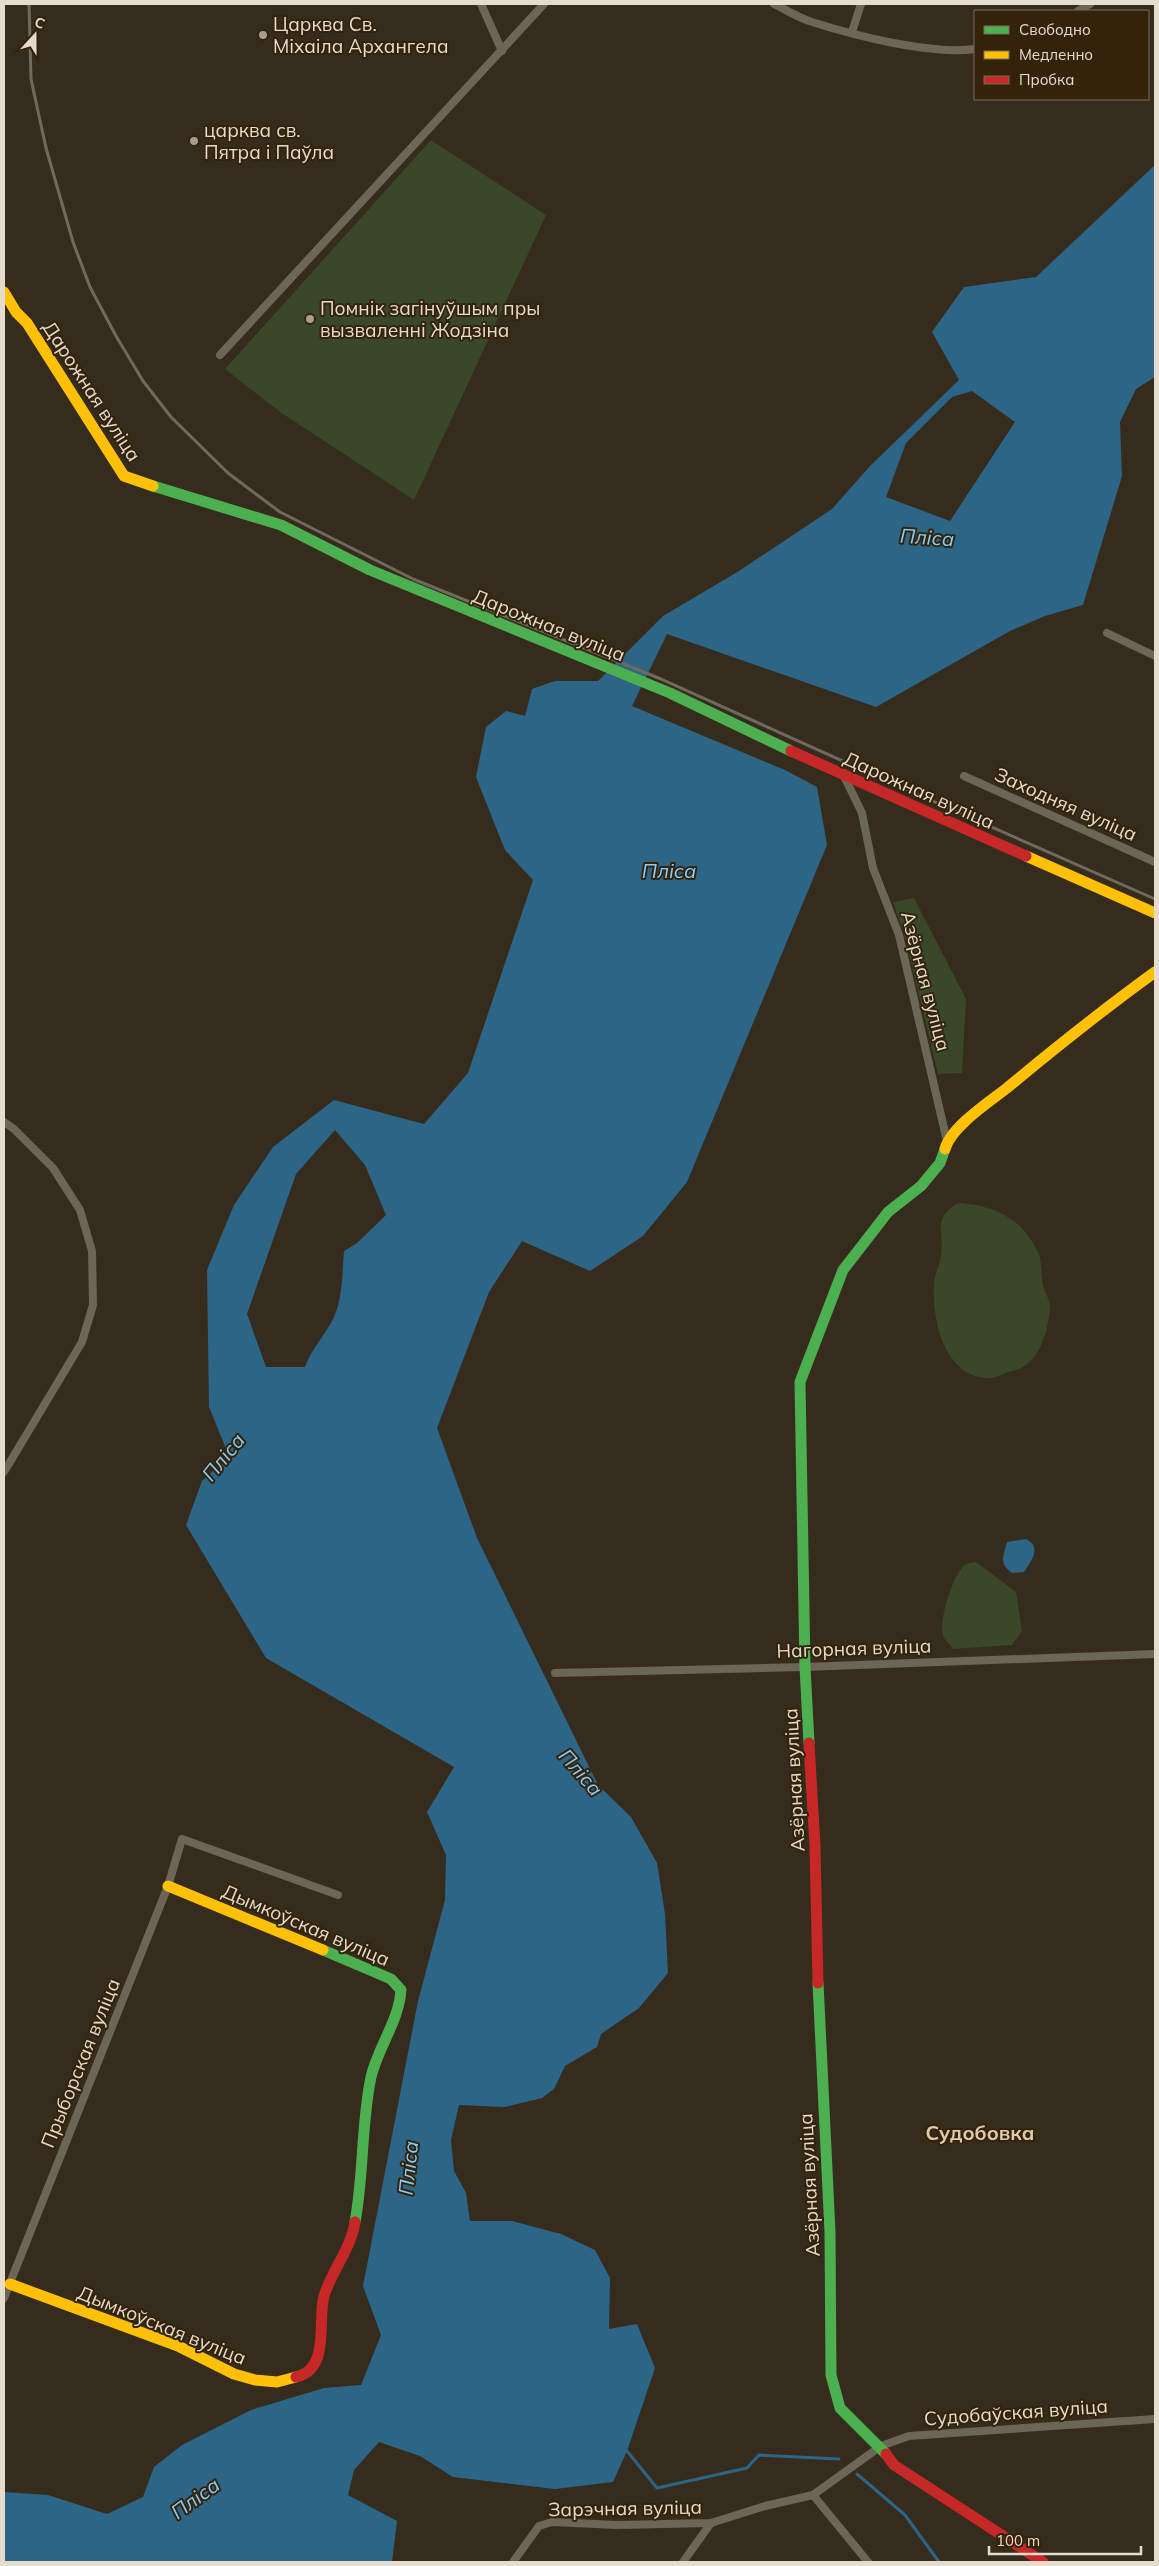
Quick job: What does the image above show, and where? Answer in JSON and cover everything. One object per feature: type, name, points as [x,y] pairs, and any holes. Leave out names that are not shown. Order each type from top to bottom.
[{"type":"street","points":[[481,4],[502,51]]},
{"type":"street","points":[[220,355],[544,4]]},
{"type":"street","points":[[774,4],[811,22],[905,46],[961,51],[974,49]]},
{"type":"street","points":[[852,32],[861,4]]},
{"type":"street","name":"Дарожная вуліца","points":[[4,292],[16,312],[27,323],[124,476],[281,524],[323,548],[370,570],[658,688],[844,776],[1155,913]]},
{"type":"street","points":[[1107,633],[1155,656]]},
{"type":"street","name":"Азёрная вуліца","points":[[844,776],[862,813],[873,868],[899,935],[947,1141]]},
{"type":"street","name":"Заходняя вуліца","points":[[964,776],[1155,862]]},
{"type":"street","name":"Азёрная вуліца","points":[[1043,2562],[894,2465],[881,2446],[840,2408],[831,2375],[830,2232],[819,2038],[815,1846],[805,1667],[800,1382],[844,1270],[854,1253],[888,1212],[920,1186],[940,1163],[947,1141],[980,1109],[1083,1025],[1155,972]]},
{"type":"street","points":[[4,1122],[14,1129],[53,1168],[80,1210],[92,1251],[93,1305],[82,1342],[4,1472]]},
{"type":"street","name":"Нагорная вуліца","points":[[555,1673],[805,1667],[1155,1654]]},
{"type":"street","name":"Прыборская вуліца","points":[[4,2298],[168,1886],[182,1839],[338,1895]]},
{"type":"street","name":"Дымкоўская вуліца","points":[[10,2284],[178,2346],[213,2365],[255,2380],[277,2382],[304,2375],[314,2362],[322,2334],[324,2297],[353,2236],[360,2196],[366,2101],[374,2064],[400,2004],[401,1990],[391,1979],[168,1886]]},
{"type":"street","name":"Судобаўская вуліца","points":[[881,2446],[909,2436],[1155,2418]]},
{"type":"street","name":"Зарэчная вуліца","points":[[513,2562],[538,2526],[552,2522],[616,2525],[711,2523],[765,2506],[813,2495],[881,2446]]},
{"type":"street","points":[[813,2495],[868,2562]]},
{"type":"street","points":[[683,2562],[711,2523]]},
{"type":"green space","points":[[431,140],[546,215],[414,500],[280,412],[225,369]]},
{"type":"green space","points":[[914,898],[966,999],[962,1073],[938,1074],[905,937],[893,902]]},
{"type":"green space","points":[[958,1203],[971,1204],[996,1211],[1017,1223],[1033,1243],[1039,1255],[1043,1285],[1050,1303],[1046,1331],[1035,1356],[1021,1368],[993,1378],[976,1376],[963,1370],[945,1346],[936,1316],[934,1282],[941,1256],[941,1226],[945,1215]]},
{"type":"green space","points":[[976,1562],[1016,1592],[1022,1631],[1012,1645],[953,1649],[943,1636],[944,1611],[954,1582],[963,1566]]},
{"type":"water","name":"Пліса","points":[[1155,165],[1155,377],[1136,389],[1120,422],[1122,476],[1083,605],[1045,616],[1010,631],[876,707],[667,634],[632,706],[785,770],[817,787],[827,845],[687,1182],[643,1236],[590,1271],[522,1241],[489,1292],[437,1428],[477,1538],[598,1785],[631,1817],[657,1863],[665,1914],[668,1973],[639,2008],[601,2034],[597,2047],[565,2066],[554,2089],[542,2098],[505,2107],[459,2105],[451,2140],[454,2171],[466,2193],[470,2221],[512,2221],[561,2234],[595,2250],[610,2278],[609,2329],[637,2324],[655,2368],[627,2451],[613,2482],[555,2489],[453,2477],[420,2456],[379,2442],[354,2470],[348,2495],[397,2521],[392,2562],[4,2562],[4,2492],[48,2495],[107,2514],[143,2497],[154,2467],[182,2445],[251,2410],[324,2388],[361,2385],[381,2335],[363,2286],[418,2001],[445,1900],[446,1855],[427,1812],[454,1767],[266,1658],[186,1525],[202,1481],[229,1456],[209,1407],[207,1270],[234,1205],[273,1147],[334,1100],[424,1124],[468,1073],[533,880],[505,850],[476,777],[486,727],[506,711],[525,716],[532,689],[555,681],[598,681],[663,616],[739,571],[832,509],[870,466],[959,380],[932,332],[964,287],[1036,277]],"holes":[[[972,391],[1015,422],[950,521],[886,497],[906,443],[952,397]],[[335,1130],[365,1165],[386,1215],[357,1243],[344,1251],[341,1288],[335,1315],[313,1350],[305,1367],[266,1367],[247,1314],[296,1174]]]},
{"type":"water","points":[[1026,1539],[1034,1546],[1034,1554],[1024,1572],[1012,1573],[1005,1566],[1003,1560],[1007,1542]]},
{"type":"waterway","points":[[627,2451],[657,2488],[747,2468],[759,2455],[839,2459]]},
{"type":"waterway","points":[[857,2474],[905,2515],[939,2562]]},
{"type":"railway","points":[[29,4],[31,79],[46,148],[73,242],[90,287],[143,381],[171,417],[228,473],[280,512],[413,579],[661,679],[1155,899]]},
{"type":"traffic: fast","points":[[153,486],[281,525],[370,570],[670,693],[791,751]]},
{"type":"traffic: fast","points":[[809,1743],[805,1667],[800,1382],[843,1270],[888,1212],[921,1186],[940,1163],[945,1149]]},
{"type":"traffic: fast","points":[[323,1950],[391,1979],[401,1990],[396,2012],[371,2077],[355,2222]]},
{"type":"traffic: fast","points":[[818,1983],[830,2232],[831,2375],[840,2408],[886,2454]]},
{"type":"traffic: slow","points":[[4,292],[16,312],[27,323],[124,476],[153,486]]},
{"type":"traffic: slow","points":[[1026,856],[1155,913]]},
{"type":"traffic: slow","points":[[945,1149],[955,1132],[972,1116],[1080,1029],[1155,972]]},
{"type":"traffic: slow","points":[[168,1886],[323,1950]]},
{"type":"traffic: slow","points":[[10,2284],[178,2346],[234,2374],[255,2380],[277,2382],[296,2377]]},
{"type":"traffic: jam","points":[[791,751],[1026,856]]},
{"type":"traffic: jam","points":[[809,1743],[815,1846],[818,1983]]},
{"type":"traffic: jam","points":[[296,2377],[307,2372],[314,2364],[318,2354],[324,2296],[327,2286],[350,2241],[355,2222]]},
{"type":"traffic: jam","points":[[886,2454],[894,2465],[1043,2562]]},
{"type":"place","name":"Царква Св. Міхаіла Архангела","points":[[263,35]]},
{"type":"place","name":"царква св. Пятра і Паўла","points":[[194,141]]},
{"type":"place","name":"Помнік загінуўшым пры вызваленні Жодзіна","points":[[310,319]]},
{"type":"district","name":"Судобовка","points":[[980,2132]]}]
